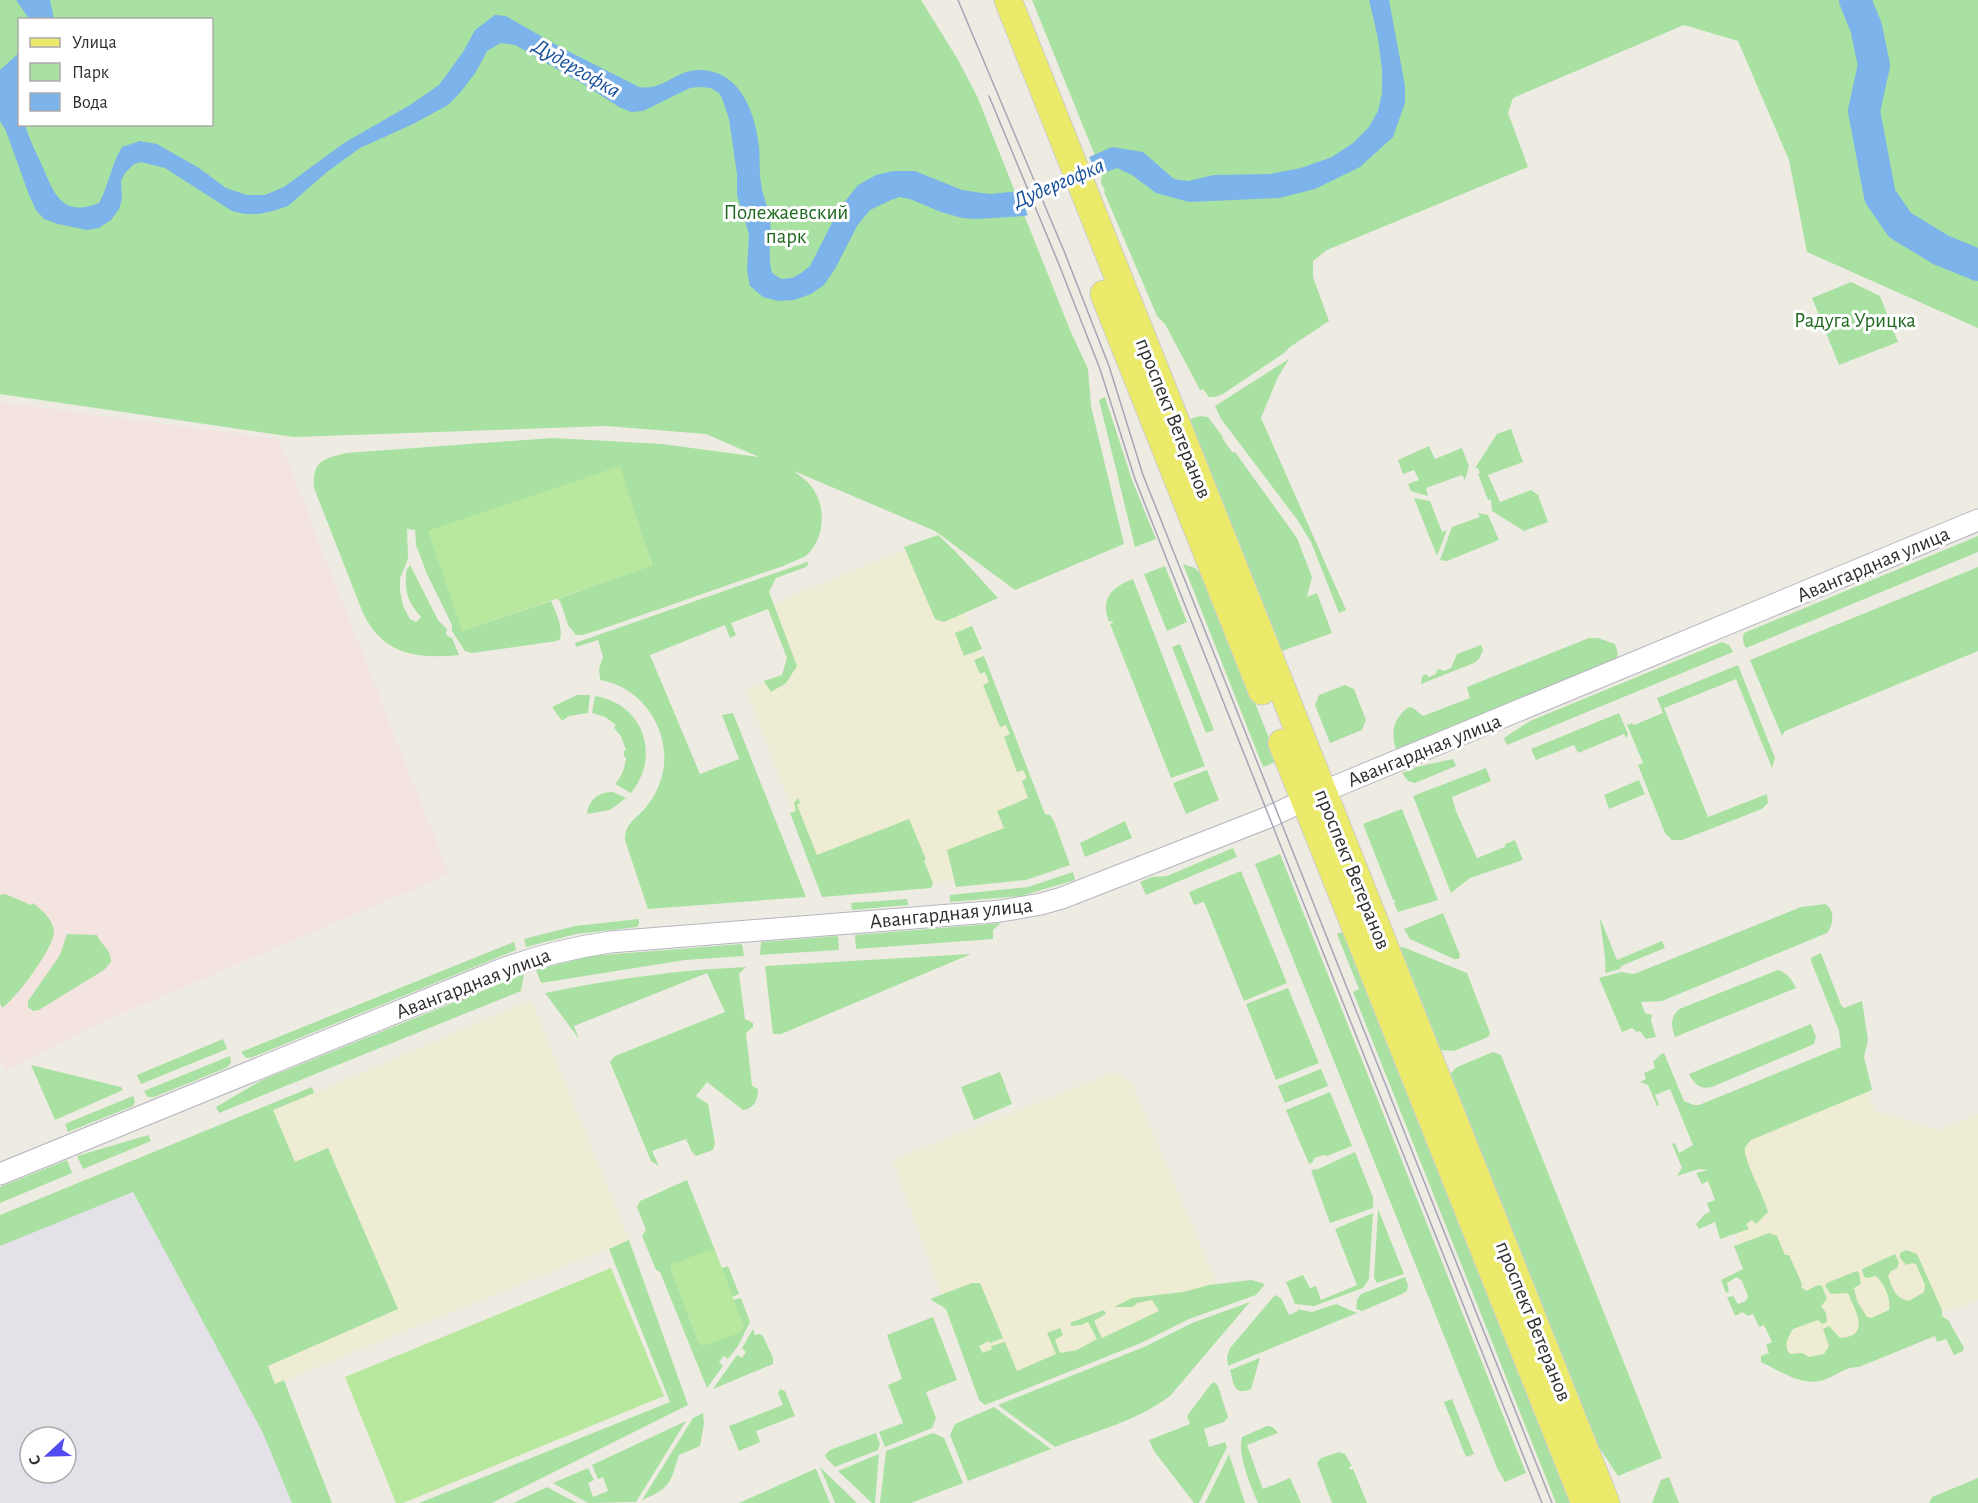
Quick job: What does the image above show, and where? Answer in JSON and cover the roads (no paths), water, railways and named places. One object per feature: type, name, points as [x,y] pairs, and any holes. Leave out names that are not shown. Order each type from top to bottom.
[{"type":"main road","points":[[988,0],[1053,139]]},
{"type":"main road","points":[[1008,0],[1053,139]]},
{"type":"main road","name":"проспект Ветеранов","points":[[1053,139],[1313,796],[1585,1503]]},
{"type":"main road","name":"проспект Ветеранов","points":[[1313,796],[1606,1503]]},
{"type":"street","name":"Авангардная улица","points":[[0,1174],[526,960],[558,951],[610,942],[1001,910],[1041,904],[1062,898],[1269,817],[1313,796],[1978,520]]},
{"type":"water","points":[[16,0],[50,0],[54,18],[28,18]]},
{"type":"water","points":[[1369,0],[1389,0],[1405,86],[1405,103],[1393,137],[1360,167],[1315,189],[1279,198],[1189,202],[1156,193],[1132,175],[1117,168],[1088,179],[1036,213],[1024,216],[962,218],[900,197],[870,210],[857,226],[824,285],[811,294],[794,300],[778,301],[763,297],[750,286],[747,271],[749,234],[737,195],[737,174],[729,119],[722,98],[711,88],[690,88],[643,111],[631,112],[515,45],[501,43],[487,51],[476,72],[448,105],[360,148],[327,172],[288,206],[259,214],[232,211],[165,168],[141,162],[134,164],[125,173],[121,181],[122,199],[119,209],[111,220],[99,228],[87,230],[44,219],[36,210],[6,131],[0,121],[0,70],[18,54],[18,126],[25,126],[50,184],[67,205],[86,207],[99,203],[122,147],[140,141],[157,144],[199,168],[226,188],[247,195],[265,195],[284,187],[344,143],[410,105],[439,85],[463,52],[475,30],[495,15],[506,16],[560,47],[639,87],[655,86],[683,73],[699,70],[725,77],[735,85],[743,95],[754,120],[759,146],[762,187],[770,218],[772,273],[781,279],[792,278],[810,266],[839,209],[858,185],[876,175],[893,171],[915,171],[962,190],[989,194],[1033,190],[1078,162],[1112,147],[1143,152],[1174,179],[1188,181],[1214,175],[1270,174],[1301,168],[1332,157],[1353,143],[1369,127],[1378,111],[1382,93],[1382,70],[1378,38]]},
{"type":"water","points":[[1848,0],[1862,0],[1873,28],[1881,64],[1867,65],[1854,11]]},
{"type":"waterway","name":"Дудергофка","points":[[1855,0],[1866,27],[1874,65],[1864,111],[1880,196],[1900,225],[1941,250],[1978,265]]},
{"type":"tram line","points":[[958,0],[1064,251],[1109,366],[1143,475],[1552,1503]]},
{"type":"tram line","points":[[989,96],[1100,369],[1135,479],[1542,1503]]},
{"type":"park label","name":"Полежаевский парк","points":[[786,224]]},
{"type":"park label","name":"Радуга Урицка","points":[[1855,320]]}]
